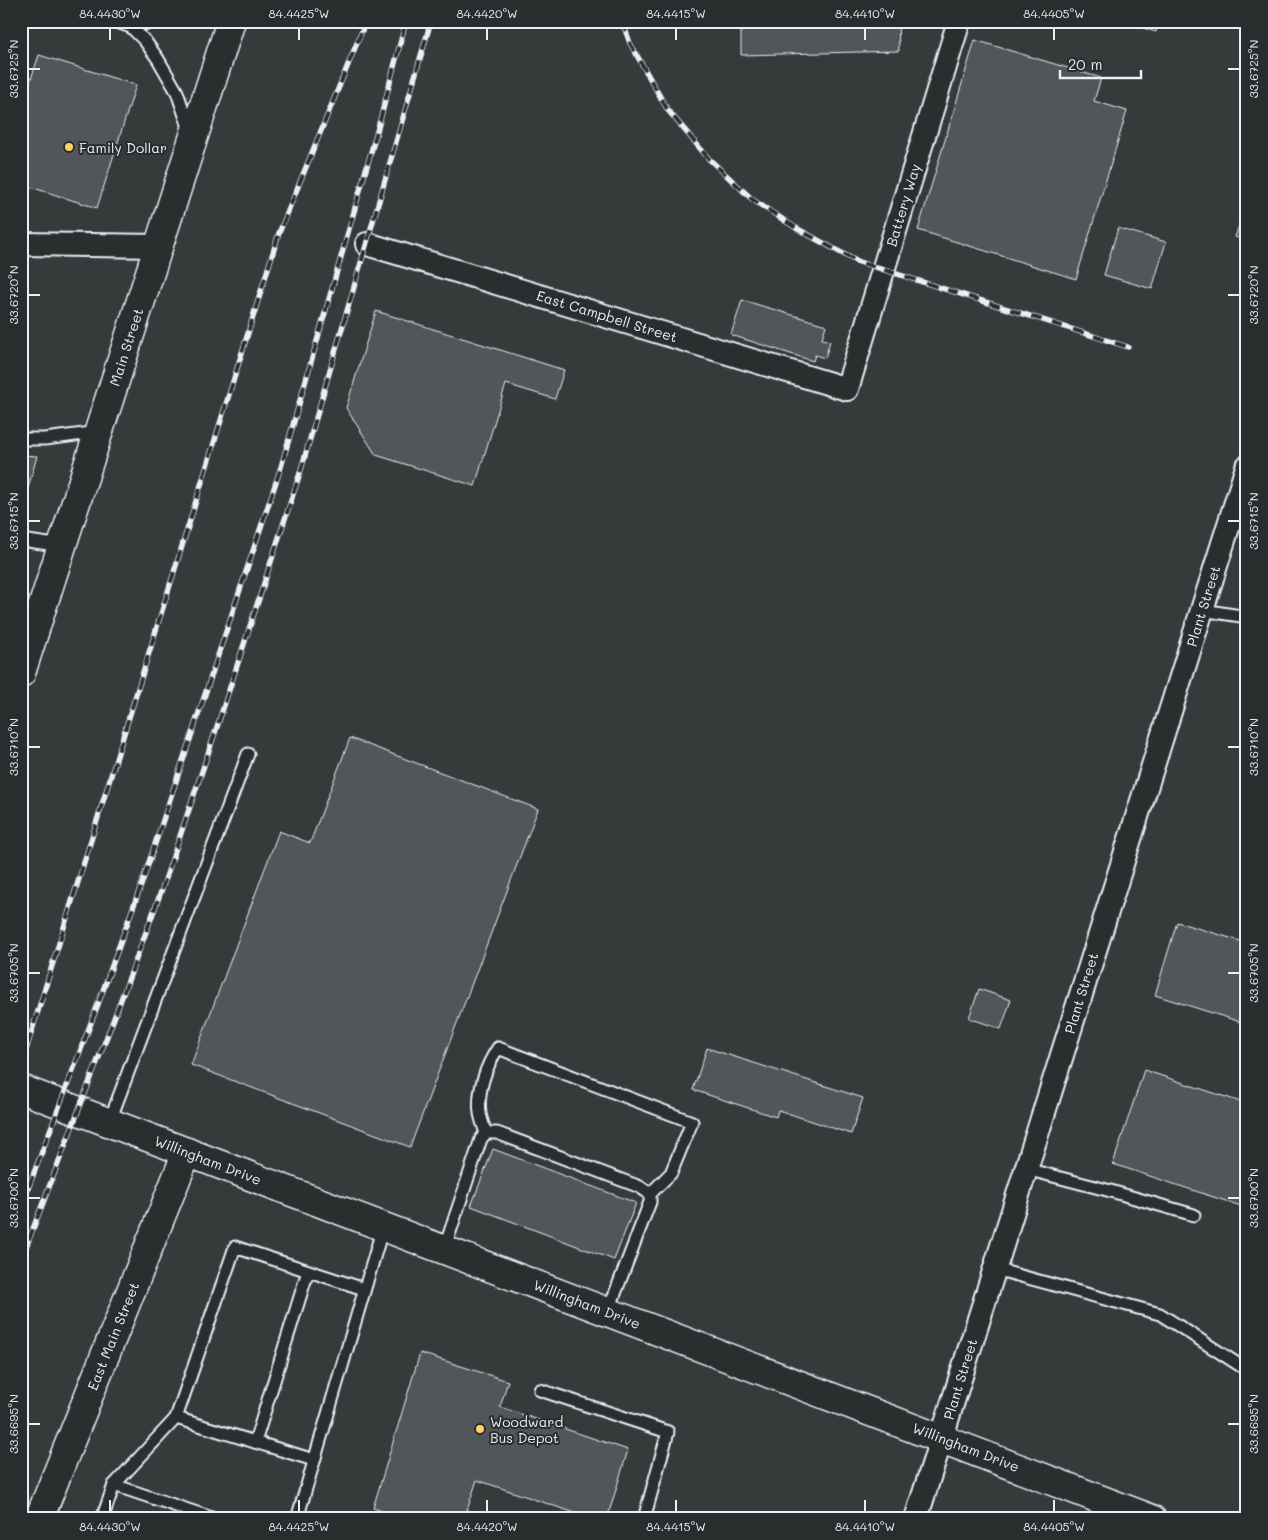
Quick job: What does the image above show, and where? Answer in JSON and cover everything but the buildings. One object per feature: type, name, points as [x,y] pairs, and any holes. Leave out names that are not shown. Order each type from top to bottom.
[{"type":"street","name":"Main Street","points":[[21,673],[231,21]]},
{"type":"street","name":"Battery Way","points":[[847,389],[960,21]]},
{"type":"street","points":[[21,244],[159,246]]},
{"type":"street","name":"East Campbell Street","points":[[367,244],[847,389]]},
{"type":"street","name":"Plant Street","points":[[916,1519],[1247,467]]},
{"type":"street","name":"Willingham Drive","points":[[21,1089],[1152,1519]]},
{"type":"street","name":"East Main Street","points":[[39,1519],[187,1152]]},
{"type":"lane","points":[[113,21],[131,28],[158,59],[177,92],[192,141]]},
{"type":"lane","points":[[131,28],[156,21]]},
{"type":"lane","points":[[21,438],[45,439],[99,432]]},
{"type":"lane","points":[[21,540],[62,546]]},
{"type":"lane","points":[[1202,610],[1247,617]]},
{"type":"lane","points":[[109,1123],[248,754]]},
{"type":"lane","points":[[486,1133],[480,1112],[482,1081],[498,1048],[692,1122],[671,1173],[650,1194],[650,1202],[608,1312]]},
{"type":"lane","points":[[486,1133],[496,1133],[640,1187],[650,1194]]},
{"type":"lane","points":[[444,1250],[481,1139],[486,1133]]},
{"type":"lane","points":[[1026,1168],[1194,1215]]},
{"type":"lane","points":[[297,1519],[383,1227]]},
{"type":"lane","points":[[102,1519],[114,1485],[176,1418],[235,1247],[364,1289]]},
{"type":"lane","points":[[994,1269],[1160,1314],[1247,1370]]},
{"type":"lane","points":[[255,1442],[308,1271]]},
{"type":"lane","points":[[540,1390],[668,1432],[644,1519]]},
{"type":"lane","points":[[176,1418],[314,1460]]},
{"type":"lane","points":[[114,1485],[215,1519]]},
{"type":"shaded area","points":[[21,21],[1247,21],[1247,1519],[21,1519]]},
{"type":"railway","points":[[21,1066],[279,233],[366,21]]},
{"type":"railway","points":[[21,1207],[143,880],[281,467],[379,124],[406,21]]},
{"type":"railway","points":[[21,1260],[162,889],[215,733],[301,470],[431,21]]},
{"type":"railway","points":[[622,21],[630,43],[667,109],[709,159],[753,200],[796,228],[856,261],[1128,347]]},
{"type":"place","name":"Family Dollar","points":[[69,147]]},
{"type":"place","name":"Woodward Bus Depot","points":[[480,1429]]}]
